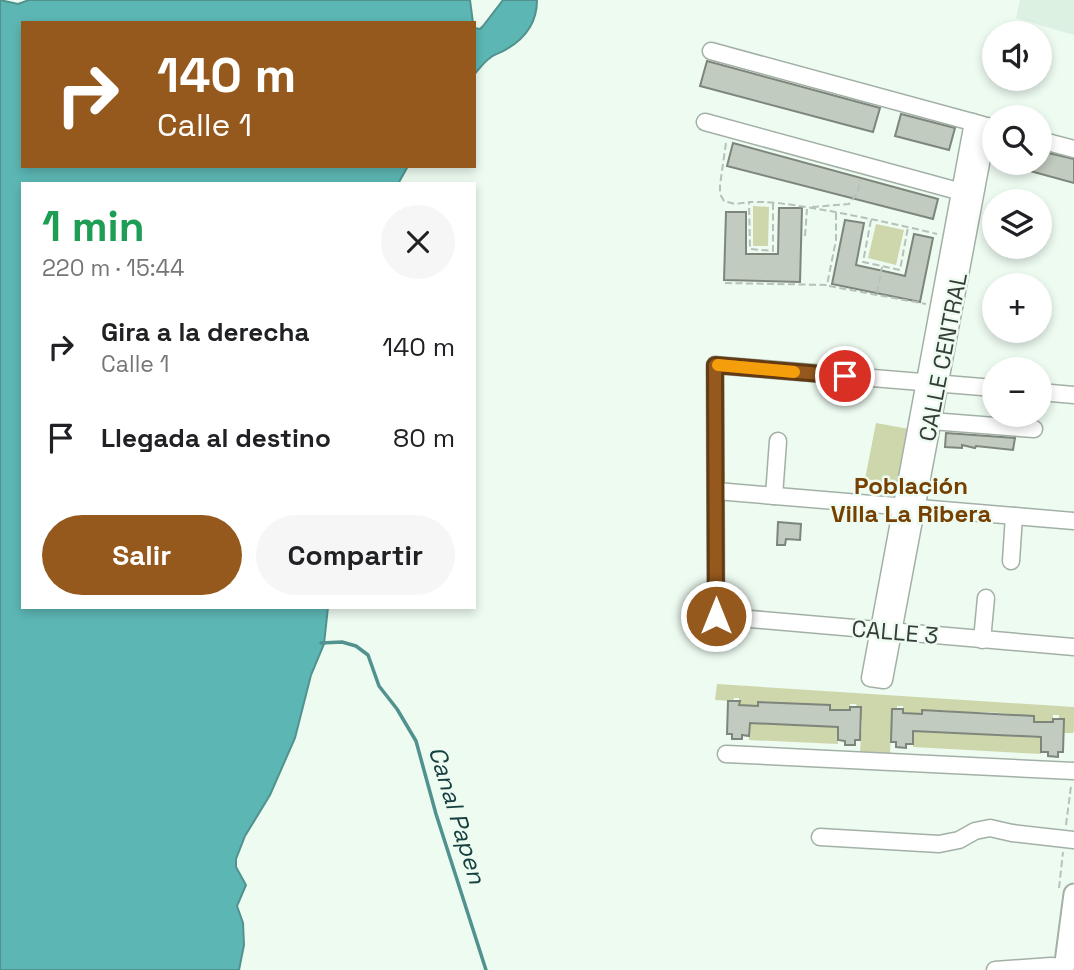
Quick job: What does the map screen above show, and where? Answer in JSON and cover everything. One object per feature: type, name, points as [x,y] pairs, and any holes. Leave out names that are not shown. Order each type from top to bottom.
[{"type":"main road","points":[[1065,969],[1066,895]]},
{"type":"street","points":[[711,51],[982,124]]},
{"type":"street","points":[[705,122],[967,194]]},
{"type":"street","name":"CALLE CENTRAL","points":[[942,312],[982,136]]},
{"type":"street","points":[[1052,143],[1074,149]]},
{"type":"street","name":"CALLE CENTRAL","points":[[886,632],[931,383],[951,238],[967,194]]},
{"type":"street","points":[[982,387],[715,365],[716,491],[1074,521]]},
{"type":"street","name":"CALLE CENTRAL","points":[[908,508],[931,421],[931,383]]},
{"type":"street","points":[[1052,393],[1074,395]]},
{"type":"street","points":[[931,421],[1034,429]]},
{"type":"street","points":[[774,496],[778,441]]},
{"type":"street","name":"CALLE 3","points":[[716,491],[716,616],[1074,647]]},
{"type":"street","points":[[1010,561],[1014,516]]},
{"type":"street","points":[[982,639],[986,598]]},
{"type":"street","points":[[726,754],[1073,771]]},
{"type":"street","points":[[820,837],[939,844],[959,840],[975,831],[990,828],[1069,839]]},
{"type":"street","points":[[995,970],[1051,966],[1065,969]]},
{"type":"path","points":[[727,128],[720,194],[724,201],[735,204],[750,202],[808,207],[951,238]]},
{"type":"path","points":[[808,207],[849,204],[858,192],[863,165]]},
{"type":"path","points":[[750,202],[750,249],[773,250],[774,203]]},
{"type":"path","points":[[805,236],[808,207]]},
{"type":"path","points":[[827,285],[836,240],[836,212]]},
{"type":"path","points":[[871,219],[863,262],[900,270],[908,227]]},
{"type":"path","points":[[877,295],[882,266]]},
{"type":"path","points":[[725,283],[827,285],[942,312]]},
{"type":"path","points":[[1066,895],[1073,771]]},
{"type":"shaded area","points":[[1020,0],[1074,0],[1074,35],[1052,29],[1052,21],[1026,21],[1016,18]]},
{"type":"green space","points":[[753,206],[769,207],[768,246],[753,246]]},
{"type":"green space","points":[[876,224],[904,230],[896,265],[868,258]]},
{"type":"green space","points":[[876,423],[909,429],[898,485],[865,479]]},
{"type":"green space","points":[[717,684],[1074,707],[1074,730],[1073,733],[1063,733],[1064,719],[1059,719],[1059,715],[1053,715],[1053,722],[1034,722],[1034,716],[993,712],[971,712],[954,717],[953,711],[923,710],[922,714],[903,713],[903,706],[897,706],[897,709],[892,709],[890,754],[860,752],[862,722],[856,704],[850,704],[850,710],[830,710],[830,705],[759,702],[758,706],[739,705],[739,698],[734,698],[733,701],[715,700]]},
{"type":"green space","points":[[750,723],[838,727],[838,744],[749,740]]},
{"type":"green space","points":[[913,731],[1042,738],[1041,754],[913,747]]},
{"type":"water","points":[[0,0],[18,4],[29,0],[470,0],[473,21],[21,21],[21,168],[407,168],[399,182],[21,182],[21,609],[328,609],[324,644],[311,675],[295,738],[270,795],[245,836],[236,859],[236,867],[246,885],[237,906],[243,923],[244,945],[239,970],[0,970]]},
{"type":"water","points":[[503,0],[537,0],[535,16],[528,30],[518,41],[492,57],[476,73],[476,28],[480,29]]},
{"type":"building","points":[[707,61],[880,108],[873,132],[700,86]]},
{"type":"building","points":[[901,114],[955,128],[949,150],[895,136]]},
{"type":"building","points":[[733,143],[938,199],[933,219],[727,166]]},
{"type":"building","points":[[1052,154],[1074,159],[1074,183],[1045,175],[1052,175]]},
{"type":"building","points":[[779,208],[802,208],[800,282],[724,280],[726,212],[746,212],[746,254],[778,254]]},
{"type":"building","points":[[845,220],[864,223],[856,265],[905,276],[914,234],[933,238],[920,302],[832,284]]},
{"type":"building","points":[[946,433],[1015,438],[1013,450],[962,445],[962,448],[945,447]]},
{"type":"building","points":[[778,522],[801,524],[800,540],[786,539],[785,545],[777,545]]},
{"type":"building","points":[[728,701],[740,701],[739,705],[758,706],[758,702],[830,705],[830,710],[861,707],[860,740],[855,740],[855,745],[845,745],[845,741],[838,740],[838,727],[750,723],[749,736],[742,735],[742,739],[732,739],[732,734],[727,734]]},
{"type":"building","points":[[892,709],[903,709],[903,713],[922,714],[922,710],[1034,716],[1034,722],[1064,719],[1063,752],[1058,752],[1058,757],[1041,752],[1041,737],[913,731],[913,744],[906,744],[906,748],[896,747],[896,742],[891,742]]},
{"type":"waterway","name":"Canal Papen","points":[[321,643],[342,642],[356,646],[368,655],[379,686],[416,741],[436,814],[486,970]]},
{"type":"slow traffic","points":[[718,365],[794,372]]},
{"type":"district","name":"Población Villa La Ribera","points":[[911,500]]},
{"type":"route","points":[[716,616],[715,365],[845,376]]}]
